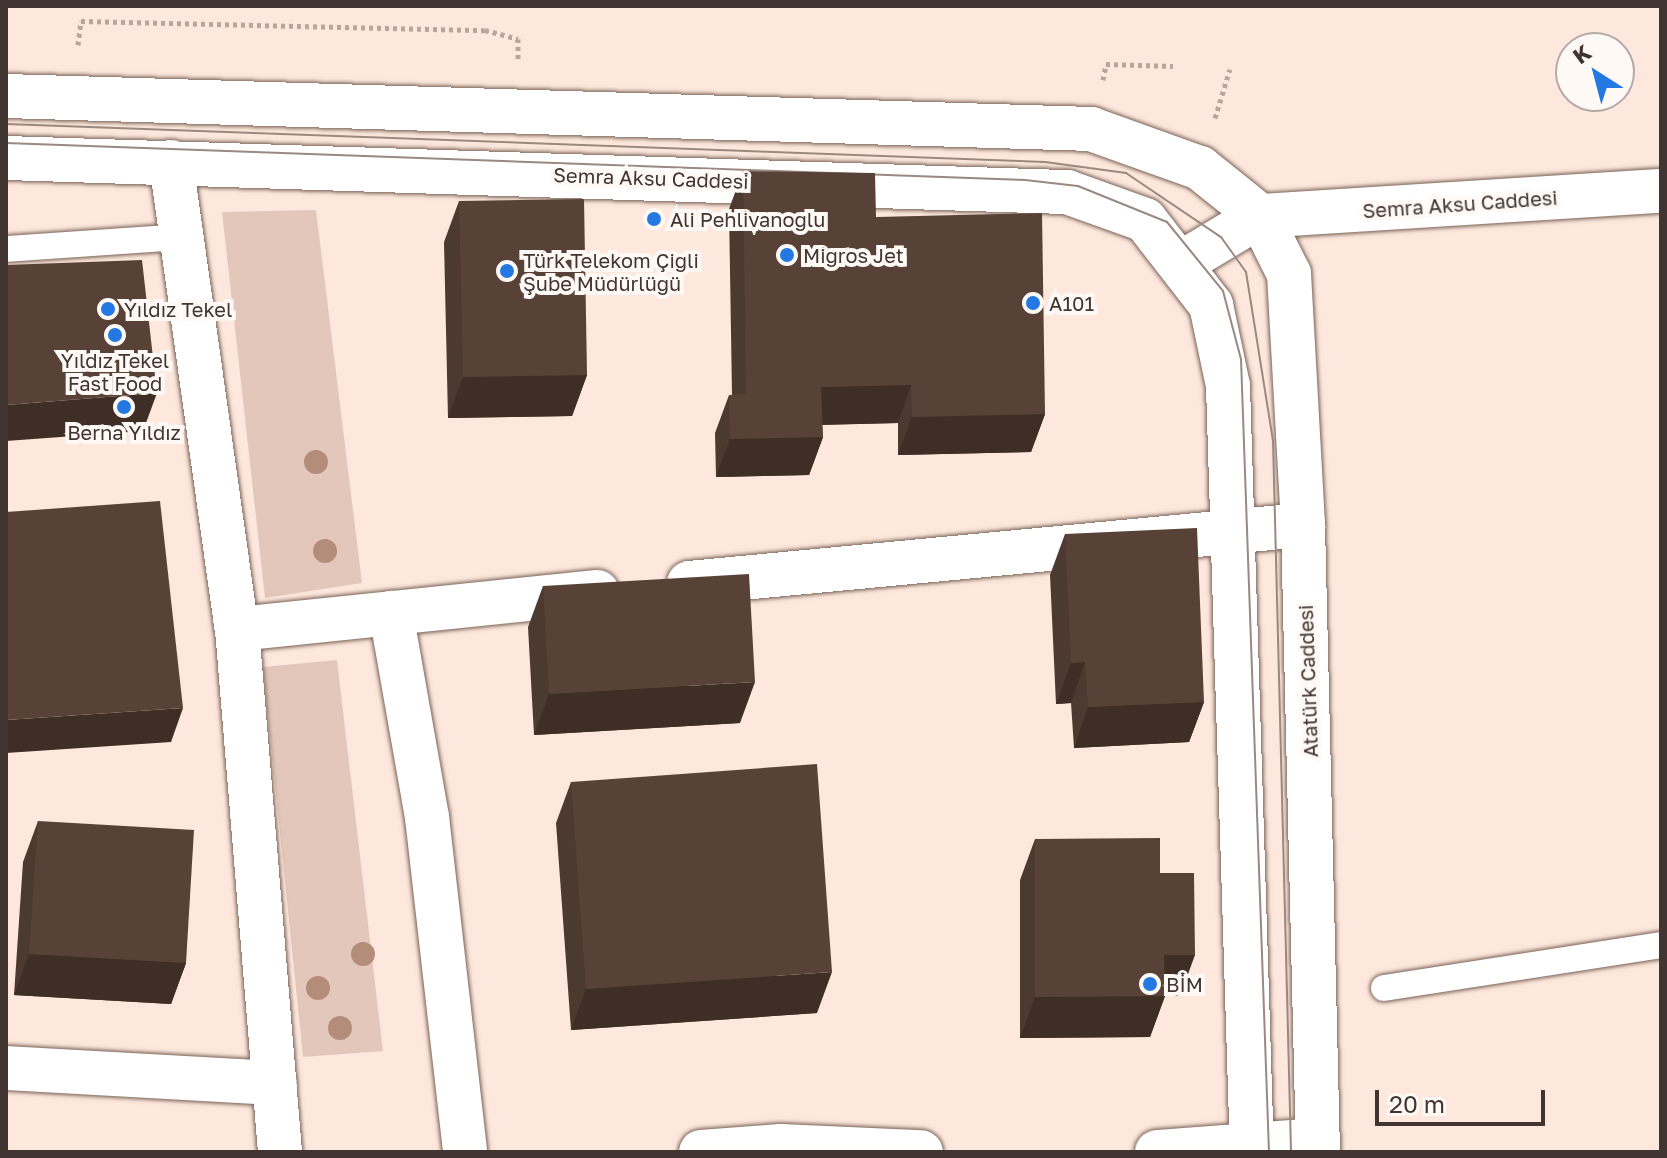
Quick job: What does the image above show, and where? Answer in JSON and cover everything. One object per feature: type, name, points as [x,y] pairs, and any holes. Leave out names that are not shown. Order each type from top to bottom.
[{"type":"street","points":[[6,96],[1091,129],[1200,168],[1260,216]]},
{"type":"street","name":"Semra Aksu Caddesi","points":[[6,158],[1067,192],[1145,220],[1183,262],[1260,216],[1661,191]]},
{"type":"street","points":[[171,162],[237,629],[280,1152]]},
{"type":"street","name":"Atatürk Caddesi","points":[[1260,216],[1289,274],[1303,525],[1318,1146]]},
{"type":"street","points":[[1183,262],[1211,305],[1228,386],[1230,529],[1252,1148]]},
{"type":"street","points":[[237,629],[1230,529],[1303,525]]},
{"type":"street","points":[[391,613],[427,817],[465,1152]]},
{"type":"street","points":[[6,1068],[275,1083]]},
{"type":"street","points":[[701,1152],[781,1146],[921,1152]]},
{"type":"street","points":[[1157,1152],[1318,1146]]},
{"type":"lane","points":[[6,249],[182,237]]},
{"type":"lane","points":[[1384,988],[1661,945]]},
{"type":"path","points":[[70,97],[81,21],[485,30]]},
{"type":"path","points":[[1106,64],[1173,66]]},
{"type":"shaded area","points":[[316,210],[362,583],[265,598],[222,212]]},
{"type":"shaded area","points":[[337,660],[383,1051],[303,1057],[263,667]]},
{"type":"building","points":[[743,171],[875,173],[876,217],[1042,213],[1045,414],[912,417],[911,385],[821,387],[823,437],[730,439],[729,395],[746,394]]},
{"type":"building","points":[[584,199],[587,375],[463,377],[459,201]]},
{"type":"building","points":[[142,260],[157,393],[6,405],[6,265]]},
{"type":"building","points":[[160,501],[183,708],[6,720],[6,512]]},
{"type":"building","points":[[1197,528],[1204,702],[1088,707],[1085,662],[1071,663],[1065,534]]},
{"type":"building","points":[[749,574],[755,682],[549,694],[543,586]]},
{"type":"building","points":[[817,764],[832,972],[586,989],[571,782]]},
{"type":"building","points":[[38,821],[194,830],[186,963],[29,954]]},
{"type":"building","points":[[1160,838],[1160,873],[1194,873],[1195,955],[1164,955],[1165,996],[1035,997],[1035,839]]},
{"type":"tram line","points":[[6,124],[1045,162],[1126,173],[1221,237],[1246,272],[1273,440],[1291,1152]]},
{"type":"tram line","points":[[6,143],[1025,180],[1078,186],[1167,222],[1223,291],[1241,359],[1269,1152]]},
{"type":"place","name":"Ali Pehlivanoğlu","points":[[654,219]]},
{"type":"place","name":"Migros Jet","points":[[787,255]]},
{"type":"place","name":"Türk Telekom Çiğli Şube Müdürlüğü","points":[[507,271]]},
{"type":"place","name":"A101","points":[[1033,303]]},
{"type":"place","name":"Yıldız Tekel","points":[[108,309]]},
{"type":"place","name":"Yıldız Tekel Fast Food","points":[[115,335]]},
{"type":"place","name":"Berna Yıldız","points":[[124,407]]},
{"type":"place","name":"BİM","points":[[1150,984]]}]
